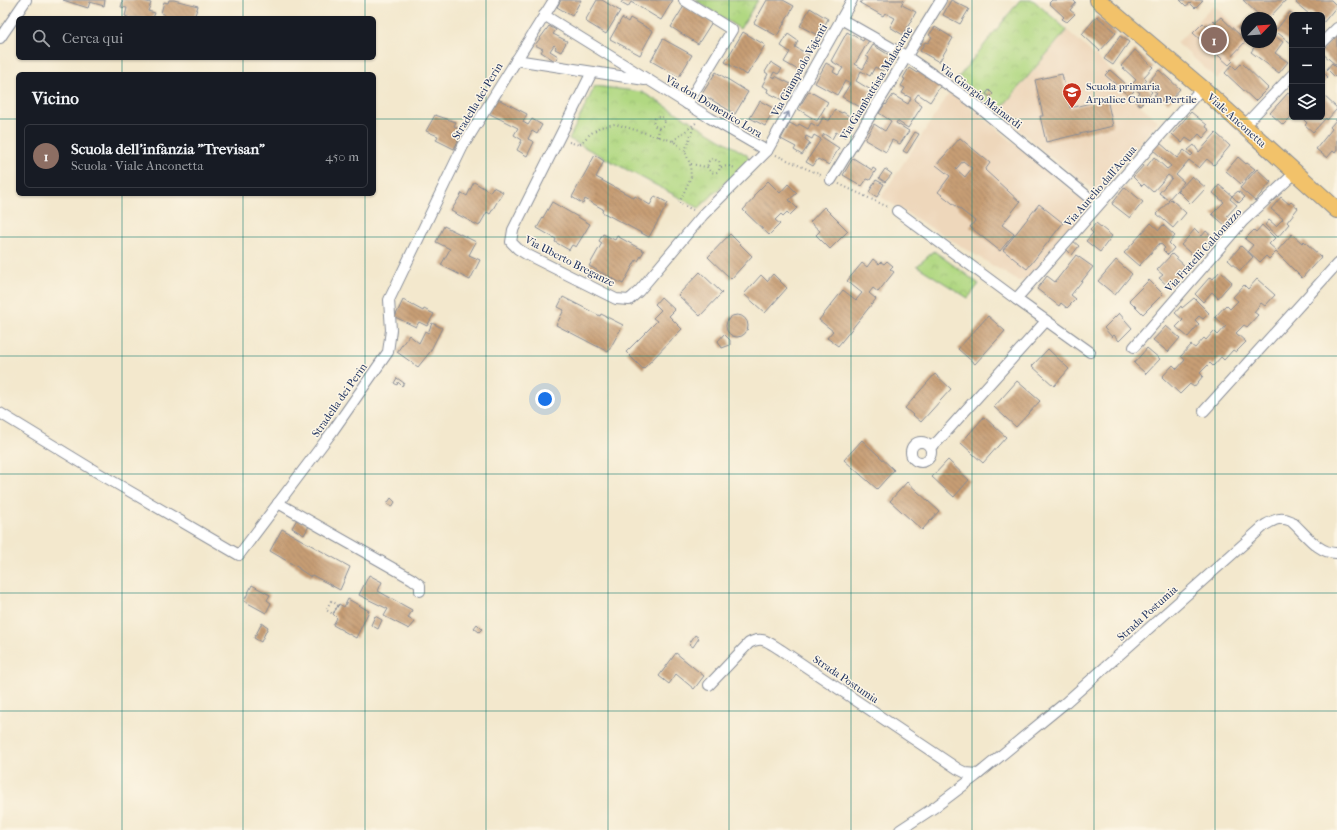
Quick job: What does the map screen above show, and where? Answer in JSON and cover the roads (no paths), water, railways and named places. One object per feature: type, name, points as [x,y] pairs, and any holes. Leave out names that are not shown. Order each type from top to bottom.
[{"type":"main road","name":"Viale Anconetta","points":[[1098,0],[1202,88],[1295,173],[1337,209]]},
{"type":"street","points":[[0,38],[26,0]]},
{"type":"street","name":"Stradella dei Perin","points":[[0,413],[100,474],[239,555],[332,432],[388,352],[391,330],[389,300],[463,146],[554,0]]},
{"type":"street","points":[[684,0],[732,30],[687,104]]},
{"type":"street","name":"Via Giampaolo Vajenti","points":[[767,151],[852,0]]},
{"type":"street","name":"Via Giambattista Malacarne","points":[[831,180],[941,0]]},
{"type":"street","name":"Via don Domenico Lora","points":[[544,15],[649,81],[767,151]]},
{"type":"street","name":"Via Giorgio Mainardi","points":[[841,19],[906,56],[970,100],[1098,205]]},
{"type":"street","points":[[1325,40],[1337,28]]},
{"type":"street","name":"Via don Domenico Lora","points":[[516,60],[649,81]]},
{"type":"street","name":"Via Uberto Breganze","points":[[592,72],[513,230],[511,242],[526,254],[616,299],[629,300],[639,291],[703,215],[767,151]]},
{"type":"street","points":[[1244,126],[1289,78]]},
{"type":"street","name":"Via Aurelio dall'Acqua","points":[[1016,299],[1202,88]]},
{"type":"street","name":"Via Fratelli Caldonazzo","points":[[1134,347],[1243,221],[1295,173]]},
{"type":"street","points":[[897,211],[1090,352]]},
{"type":"street","points":[[1204,412],[1337,264]]},
{"type":"street","points":[[930,447],[938,441],[1046,321]]},
{"type":"street","points":[[278,503],[412,579],[420,585],[420,591]]},
{"type":"street","name":"Strada Postumia","points":[[900,830],[935,807],[978,774],[1065,703],[1265,525],[1275,519],[1286,518],[1296,525],[1318,548],[1330,553],[1337,553]]},
{"type":"street","name":"Strada Postumia","points":[[709,684],[749,643],[754,640],[764,639],[958,769],[966,773],[978,774]]},
{"type":"place","name":"Scuola dell'infanzia \"Trevisan\"","points":[[1214,40]]},
{"type":"place","name":"Scuola primaria Arpalice Cuman Pertile","points":[[1072,109]]}]
